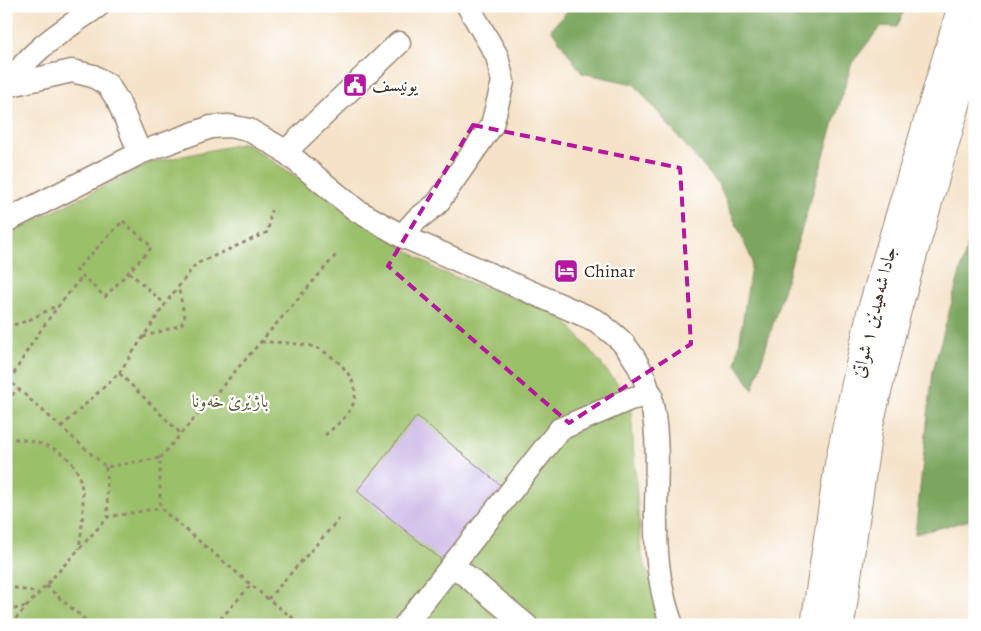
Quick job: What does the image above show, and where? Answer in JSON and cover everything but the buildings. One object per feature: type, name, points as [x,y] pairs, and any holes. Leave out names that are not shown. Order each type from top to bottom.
[{"type":"main road","name":"جادا شەهیدێن ١ شواتێ","points":[[840,625],[868,429],[946,98],[962,6]]},
{"type":"main road","name":"جادا شەهیدێن ١ شواتێ","points":[[815,625],[839,464],[871,313],[927,119],[946,98],[975,38]]},
{"type":"street","points":[[8,86],[18,70],[31,58],[98,6]]},
{"type":"street","points":[[402,236],[416,220],[437,204],[492,125],[503,82],[497,56],[468,6]]},
{"type":"street","points":[[286,151],[399,43]]},
{"type":"street","points":[[8,86],[72,71],[93,76],[108,85],[118,101],[140,153]]},
{"type":"street","points":[[6,221],[140,153],[211,127],[229,126],[249,130],[286,151],[356,210],[402,236],[597,321],[623,343],[638,366],[651,394],[657,432],[656,530],[660,571],[672,625]]},
{"type":"street","points":[[405,625],[560,429],[630,399],[651,394]]},
{"type":"street","points":[[453,565],[526,625]]},
{"type":"path","points":[[61,427],[118,373],[165,304],[196,264],[268,232],[271,210]]},
{"type":"path","points":[[123,221],[152,247],[105,297],[83,276],[76,270],[123,221]]},
{"type":"path","points":[[106,467],[160,458],[336,255]]},
{"type":"path","points":[[129,272],[165,304]]},
{"type":"path","points":[[10,381],[24,355],[43,330],[57,306],[83,276]]},
{"type":"path","points":[[143,337],[181,325],[185,318],[178,286]]},
{"type":"path","points":[[6,327],[27,321],[57,306]]},
{"type":"path","points":[[260,342],[313,347],[340,363],[354,380],[356,398],[351,410],[325,435]]},
{"type":"path","points":[[118,373],[181,434]]},
{"type":"path","points":[[6,378],[106,467],[108,517]]},
{"type":"path","points":[[6,401],[18,388]]},
{"type":"path","points":[[6,438],[30,440],[46,445],[67,457],[80,475],[84,494],[79,549]]},
{"type":"path","points":[[160,458],[160,508],[251,585],[302,625]]},
{"type":"path","points":[[10,625],[108,517],[160,508]]},
{"type":"path","points":[[268,599],[339,519]]},
{"type":"path","points":[[215,625],[251,585]]},
{"type":"path","points":[[6,586],[39,593]]},
{"type":"path","points":[[46,586],[92,625]]},
{"type":"path","points":[[6,611],[27,606]]},
{"type":"highlighted area","points":[[473,125],[680,168],[691,344],[569,423],[388,266]]},
{"type":"green space","points":[[572,6],[906,6],[897,27],[881,26],[852,63],[753,390],[736,364],[752,260],[718,184],[634,84],[582,73],[551,29]]},
{"type":"green space","name":"باژێرێ خه‌ونا","points":[[245,143],[439,271],[560,314],[630,399],[641,553],[666,625],[6,625],[6,235],[150,163]]},
{"type":"green space","points":[[975,218],[975,519],[915,534],[933,370]]},
{"type":"place","name":"يونيسف","points":[[355,85]]},
{"type":"place","name":"Chinar","points":[[566,271]]}]
